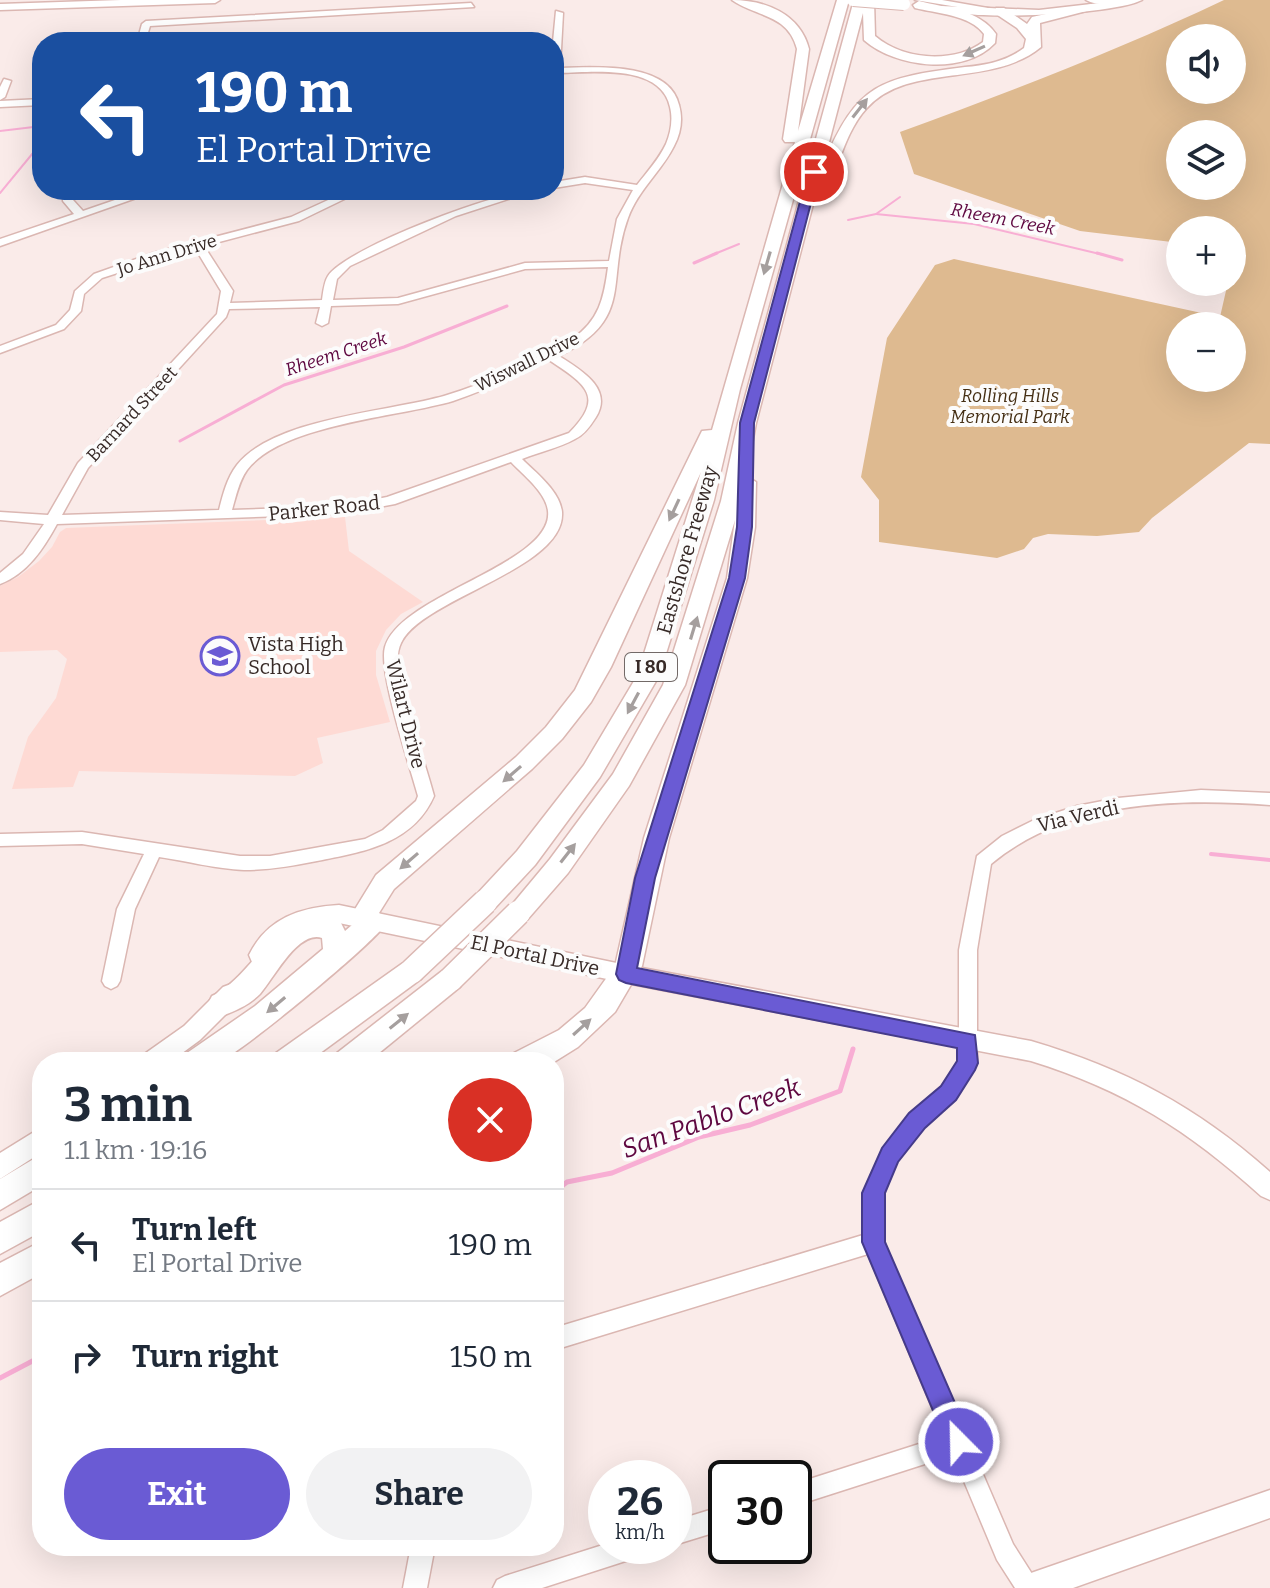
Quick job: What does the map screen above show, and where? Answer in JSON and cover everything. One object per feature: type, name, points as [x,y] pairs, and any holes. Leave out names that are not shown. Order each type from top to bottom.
[{"type":"highway","points":[[825,62],[832,0]]},
{"type":"highway","name":"Eastshore Freeway","points":[[300,1052],[412,971],[526,858],[592,771],[648,676],[704,500],[731,389],[843,0]]},
{"type":"highway","name":"Eastshore Freeway","points":[[360,1052],[451,979],[518,913],[583,834],[621,780],[674,685],[731,501],[747,423],[860,0]]},
{"type":"highway","points":[[869,0],[869,37],[876,45],[890,52],[923,59],[947,59],[975,53],[989,43],[990,34],[978,22],[920,3]]},
{"type":"highway","points":[[799,227],[855,114],[866,100],[905,81],[1000,64],[1026,53],[1036,44],[1032,26],[1036,20],[1092,4],[1125,0]]},
{"type":"highway","points":[[733,1],[768,10],[795,29],[803,44],[789,148],[789,189]]},
{"type":"highway","points":[[1000,5],[1028,32],[1032,43],[1026,53]]},
{"type":"highway","points":[[211,1052],[265,1014],[336,955],[368,920],[385,882],[524,763],[554,733],[583,696],[600,667],[731,389]]},
{"type":"highway","points":[[545,1052],[581,1029],[600,1010],[626,974],[645,878],[737,578],[745,527],[747,423]]},
{"type":"highway","points":[[222,1004],[237,1000],[287,939],[301,928],[316,925],[332,931],[337,943],[336,955]]},
{"type":"highway","points":[[0,1196],[32,1175]]},
{"type":"highway","points":[[0,1239],[32,1220]]},
{"type":"highway","points":[[0,1280],[32,1262]]},
{"type":"highway","points":[[0,1293],[32,1278]]},
{"type":"main road","points":[[0,4],[46,0]]},
{"type":"main road","points":[[0,4],[215,0]]},
{"type":"main road","points":[[853,0],[1000,5]]},
{"type":"main road","name":"El Portal Drive","points":[[165,1052],[192,1033],[222,1004],[283,928],[306,916],[339,914],[626,974],[1031,1051],[1078,1064],[1124,1083],[1181,1113],[1233,1153],[1270,1188]]},
{"type":"main road","points":[[0,1167],[32,1145]]},
{"type":"main road","points":[[1030,1588],[1270,1504]]},
{"type":"street","points":[[1000,5],[1138,0]]},
{"type":"street","points":[[144,32],[146,24],[472,2],[470,16]]},
{"type":"street","points":[[557,32],[559,13]]},
{"type":"street","points":[[633,73],[646,62]]},
{"type":"street","name":"Wiswall Drive","points":[[224,516],[235,475],[248,460],[274,443],[447,399],[550,355],[595,328],[609,304],[619,225],[639,188],[672,146],[676,114],[673,96],[666,89],[633,73],[564,71]]},
{"type":"street","points":[[0,97],[7,81]]},
{"type":"street","points":[[0,104],[32,102]]},
{"type":"street","points":[[564,183],[585,180],[639,188]]},
{"type":"street","points":[[68,200],[80,214]]},
{"type":"street","points":[[0,243],[123,200]]},
{"type":"street","name":"Jo Ann Drive","points":[[0,350],[60,327],[75,311],[79,293],[98,276],[198,244],[295,219],[336,200]]},
{"type":"street","points":[[322,323],[332,278],[346,264],[452,214],[498,200]]},
{"type":"street","points":[[198,244],[221,277],[227,291],[226,306],[407,300],[525,266],[612,264]]},
{"type":"street","name":"Barnard Street","points":[[0,579],[32,557],[69,486],[83,466],[216,324],[226,306]]},
{"type":"street","name":"Parker Road","points":[[0,516],[52,520],[224,516],[342,510],[390,501],[573,436],[591,420],[596,393],[588,381],[550,355]]},
{"type":"street","name":"Wilart Drive","points":[[154,851],[240,863],[270,863],[368,845],[389,835],[422,805],[426,796],[390,665],[390,651],[396,637],[420,615],[535,549],[553,530],[557,516],[552,500],[515,459]]},
{"type":"street","name":"Via Verdi","points":[[873,1242],[874,1193],[890,1155],[917,1120],[948,1093],[968,1063],[968,950],[983,861],[1009,837],[1038,823],[1158,798],[1234,795],[1270,799]]},
{"type":"street","points":[[0,840],[82,838],[154,851],[126,909],[111,981]]},
{"type":"street","points":[[564,1336],[873,1242],[1005,1552],[1030,1588]]},
{"type":"street","points":[[812,1489],[959,1442]]},
{"type":"street","points":[[415,1588],[421,1556]]},
{"type":"street","points":[[505,1588],[588,1561]]},
{"type":"shaded area","name":"Vista High School","points":[[345,517],[349,551],[423,602],[401,614],[386,630],[376,651],[376,675],[390,722],[317,738],[323,763],[295,776],[79,771],[73,787],[12,789],[28,737],[56,698],[67,659],[57,650],[0,652],[0,586],[39,561],[60,532],[66,528]]},
{"type":"green space","name":"Rolling Hills Memorial Park","points":[[1224,0],[1270,0],[1270,444],[1249,443],[1152,518],[1139,532],[1097,536],[1048,534],[1033,538],[1024,549],[997,558],[879,542],[879,500],[861,477],[887,338],[935,265],[954,259],[1197,312],[1166,312],[1166,392],[1246,392],[1246,312],[1221,312],[1225,296],[1246,296],[1246,216],[1166,216],[1166,241],[1080,231],[914,174],[900,132],[1064,70],[1166,26],[1166,104],[1246,104],[1246,24],[1171,24]]},
{"type":"waterway","points":[[0,131],[32,127]]},
{"type":"waterway","points":[[0,193],[32,154]]},
{"type":"waterway","name":"Rheem Creek","points":[[876,214],[900,197]]},
{"type":"waterway","name":"Rheem Creek","points":[[848,220],[876,214]]},
{"type":"waterway","name":"Rheem Creek","points":[[876,214],[974,224],[1104,255]]},
{"type":"waterway","name":"Rheem Creek","points":[[712,255],[739,244]]},
{"type":"waterway","name":"Rheem Creek","points":[[694,263],[717,253]]},
{"type":"waterway","name":"Rheem Creek","points":[[1097,253],[1122,260]]},
{"type":"waterway","name":"Rheem Creek","points":[[180,441],[284,385],[404,347],[507,306]]},
{"type":"waterway","name":"San Pablo Creek","points":[[1211,854],[1270,860]]},
{"type":"waterway","name":"San Pablo Creek","points":[[564,1184],[612,1173],[699,1137],[750,1125],[840,1091],[853,1049]]},
{"type":"waterway","name":"San Pablo Creek","points":[[0,1378],[32,1361]]},
{"type":"place","name":"Vista High School","points":[[220,656]]},
{"type":"route","points":[[814,172],[747,423],[745,527],[737,578],[645,878],[626,974],[967,1041],[968,1063],[948,1093],[917,1120],[890,1155],[874,1193],[873,1242],[959,1442]]}]
